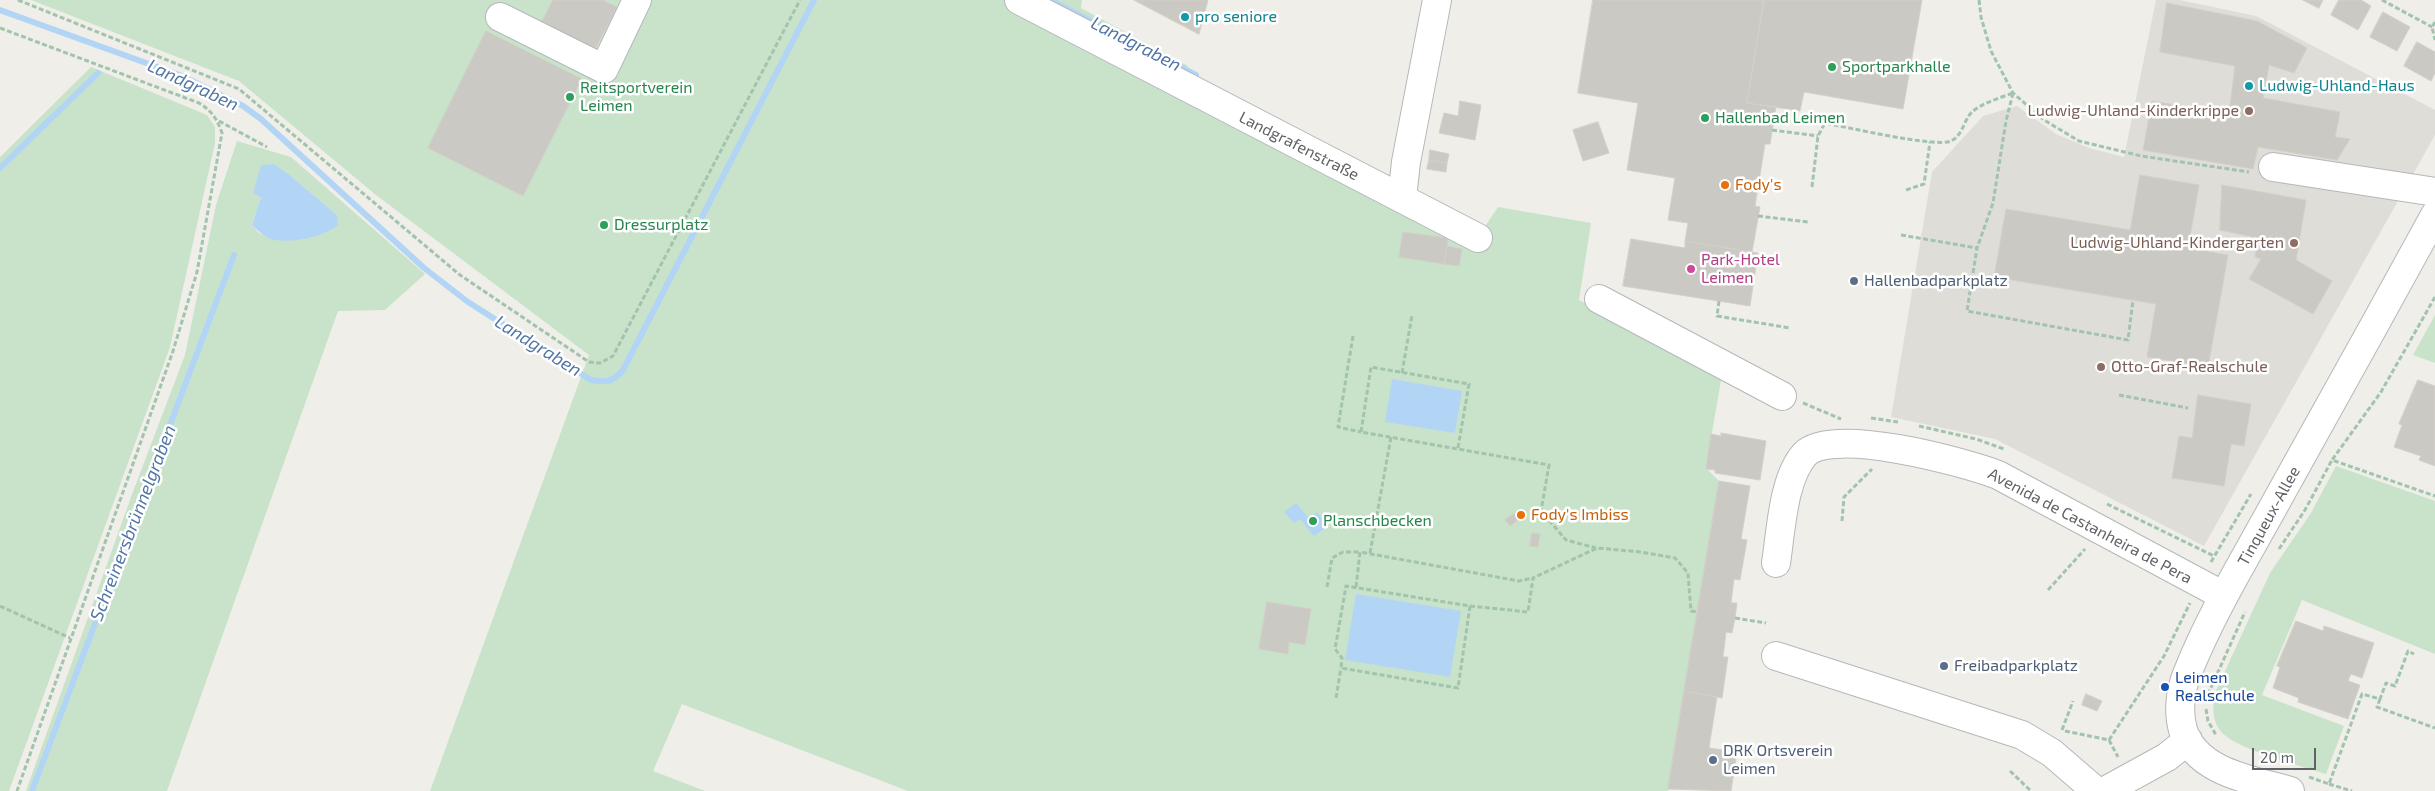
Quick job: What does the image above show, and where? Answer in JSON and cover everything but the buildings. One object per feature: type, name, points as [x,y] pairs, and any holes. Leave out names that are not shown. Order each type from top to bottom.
[{"type":"street","points":[[500,17],[604,69],[637,0]]},
{"type":"street","name":"Landgrafenstraße","points":[[1019,0],[1478,238]]},
{"type":"street","points":[[1402,198],[1437,0]]},
{"type":"street","points":[[2273,167],[2435,192]]},
{"type":"street","name":"Tinqueux-Allee","points":[[2188,740],[2181,719],[2182,690],[2187,675],[2235,602],[2435,215]]},
{"type":"street","points":[[1599,298],[1791,399]]},
{"type":"street","points":[[1776,563],[1790,481],[1796,467],[1806,453],[1818,446],[1836,442],[1879,446]]},
{"type":"street","name":"Avenida de Castanheira de Pera","points":[[1879,446],[1974,466],[1998,474],[2235,602]]},
{"type":"street","points":[[1776,656],[2022,735],[2052,754],[2096,791]]},
{"type":"street","points":[[2105,791],[2167,757],[2188,740],[2202,758],[2216,767],[2297,783]]},
{"type":"path","points":[[18,0],[239,89],[276,118],[460,276],[589,362],[600,363],[613,356],[800,0]]},
{"type":"path","points":[[1979,0],[1981,17],[1991,51],[2013,93],[2044,120],[2079,141],[2141,156],[2271,175],[2273,167]]},
{"type":"path","points":[[2382,0],[2432,27]]},
{"type":"path","points":[[2435,22],[2432,27],[2435,40]]},
{"type":"path","points":[[0,28],[199,103],[218,120],[267,148]]},
{"type":"path","points":[[1812,187],[1818,136],[1824,123],[1930,142],[1950,142],[1961,133],[1971,113],[1988,103],[2013,93]]},
{"type":"path","points":[[2013,93],[2006,121],[1993,202],[1977,248],[1967,311],[2128,340],[2133,300]]},
{"type":"path","points":[[16,791],[173,351],[198,272],[219,158],[222,133],[218,120]]},
{"type":"path","points":[[1772,130],[1818,136]]},
{"type":"path","points":[[1906,190],[1924,184],[1930,142]]},
{"type":"path","points":[[1758,216],[1808,222]]},
{"type":"path","points":[[1901,235],[1977,248]]},
{"type":"path","points":[[2276,552],[2305,510],[2332,460],[2381,392],[2435,297]]},
{"type":"path","points":[[1719,301],[1717,316],[1790,328]]},
{"type":"path","points":[[1402,373],[1412,315]]},
{"type":"path","points":[[1353,336],[1338,428],[1458,448],[1549,466],[1541,511],[1566,540],[1597,548],[1641,552],[1675,558],[1688,573],[1691,611],[1697,612]]},
{"type":"path","points":[[1361,432],[1371,367],[1469,384],[1458,448]]},
{"type":"path","points":[[2119,395],[2188,408]]},
{"type":"path","points":[[1791,399],[1843,420]]},
{"type":"path","points":[[1370,553],[1391,437]]},
{"type":"path","points":[[1842,521],[1844,497],[1879,446]]},
{"type":"path","points":[[2332,460],[2435,496]]},
{"type":"path","points":[[2048,590],[2103,530]]},
{"type":"path","points":[[1327,587],[1332,558],[1336,554],[1343,552],[1370,553],[1519,581],[1533,578],[1597,548]]},
{"type":"path","points":[[1356,587],[1360,552]]},
{"type":"path","points":[[1336,698],[1342,658],[1335,649],[1346,586],[1470,606],[1528,612],[1533,578]]},
{"type":"path","points":[[2218,738],[2208,721],[2206,706],[2235,602]]},
{"type":"path","points":[[0,606],[70,638]]},
{"type":"path","points":[[1341,668],[1458,688],[1470,606]]},
{"type":"path","points":[[1735,618],[1766,623]]},
{"type":"path","points":[[2414,654],[2408,652],[2395,686],[2386,684],[2377,707],[2435,728]]},
{"type":"path","points":[[2329,784],[2362,694],[2380,699]]},
{"type":"path","points":[[2062,730],[2073,701]]},
{"type":"path","points":[[2010,771],[2031,791]]},
{"type":"path","points":[[2297,783],[2329,784],[2352,791]]},
{"type":"shaded area","name":"Otto-Graf-Realschule","points":[[2156,0],[2180,0],[2256,16],[2435,110],[2435,135],[2204,546],[1995,439],[1891,417],[1932,172],[1983,116],[2017,106],[2056,134],[2089,148],[2124,157]]},
{"type":"green space","points":[[31,0],[1082,0],[1081,8],[1188,66],[1173,91],[1474,243],[1498,207],[1591,223],[1579,300],[1722,374],[1706,468],[1719,481],[1668,791],[908,791],[682,704],[653,771],[705,791],[430,791],[589,355],[376,195],[239,81]]},
{"type":"green space","points":[[91,67],[207,115],[215,127],[215,143],[170,347],[9,791],[0,791],[0,157]]},
{"type":"green space","points":[[237,141],[291,157],[425,274],[385,310],[338,311],[167,791],[26,791],[131,497],[185,355],[216,205]],"holes":[[[292,177],[337,215],[274,240],[259,233],[252,225],[261,197]]]},
{"type":"green space","points":[[2435,315],[2435,363],[2413,355]]},
{"type":"green space","points":[[2336,466],[2435,501],[2435,654],[2302,600],[2262,695],[2344,726],[2326,774],[2252,750],[2226,736],[2217,725],[2213,704],[2214,695],[2270,573],[2311,513]]},
{"type":"water","points":[[274,164],[337,215],[338,225],[317,236],[290,241],[271,239],[254,227],[252,225],[261,197],[253,193],[261,165]]},
{"type":"water","points":[[1392,379],[1462,391],[1455,433],[1385,422]]},
{"type":"water","name":"Planschbecken","points":[[1296,503],[1309,518],[1317,512],[1328,526],[1314,536],[1300,519],[1294,523],[1284,512]]},
{"type":"water","points":[[1356,594],[1461,611],[1450,677],[1345,660]]},
{"type":"waterway","name":"Landgraben","points":[[0,10],[182,76],[243,106],[261,119],[424,268],[468,302],[591,380],[609,381],[623,370],[814,0]]},
{"type":"waterway","name":"Landgraben","points":[[1050,0],[1196,75]]},
{"type":"waterway","name":"Landgraben","points":[[0,168],[98,73]]},
{"type":"waterway","name":"Schreinersbrünnelgraben","points":[[32,791],[234,255]]},
{"type":"place","name":"pro seniore","points":[[1185,17]]},
{"type":"place","name":"Sportparkhalle","points":[[1832,67]]},
{"type":"place","name":"Ludwig-Uhland-Haus","points":[[2249,86]]},
{"type":"place","name":"Reitsportverein Leimen","points":[[570,97]]},
{"type":"place","name":"Ludwig-Uhland-Kinderkrippe","points":[[2249,111]]},
{"type":"place","name":"Hallenbad Leimen","points":[[1705,118]]},
{"type":"place","name":"Fody's","points":[[1725,185]]},
{"type":"place","name":"Dressurplatz","points":[[604,225]]},
{"type":"place","name":"Ludwig-Uhland-Kindergarten","points":[[2294,243]]},
{"type":"place","name":"Park-Hotel Leimen","points":[[1691,269]]},
{"type":"place","name":"Hallenbadparkplatz","points":[[1854,281]]},
{"type":"place","name":"Otto-Graf-Realschule","points":[[2101,367]]},
{"type":"place","name":"Fody's Imbiss","points":[[1521,515]]},
{"type":"place","name":"Planschbecken","points":[[1313,521]]},
{"type":"place","name":"Freibadparkplatz","points":[[1944,666]]},
{"type":"place","name":"Leimen Realschule","points":[[2165,687]]},
{"type":"place","name":"DRK Ortsverein Leimen","points":[[1713,760]]}]
